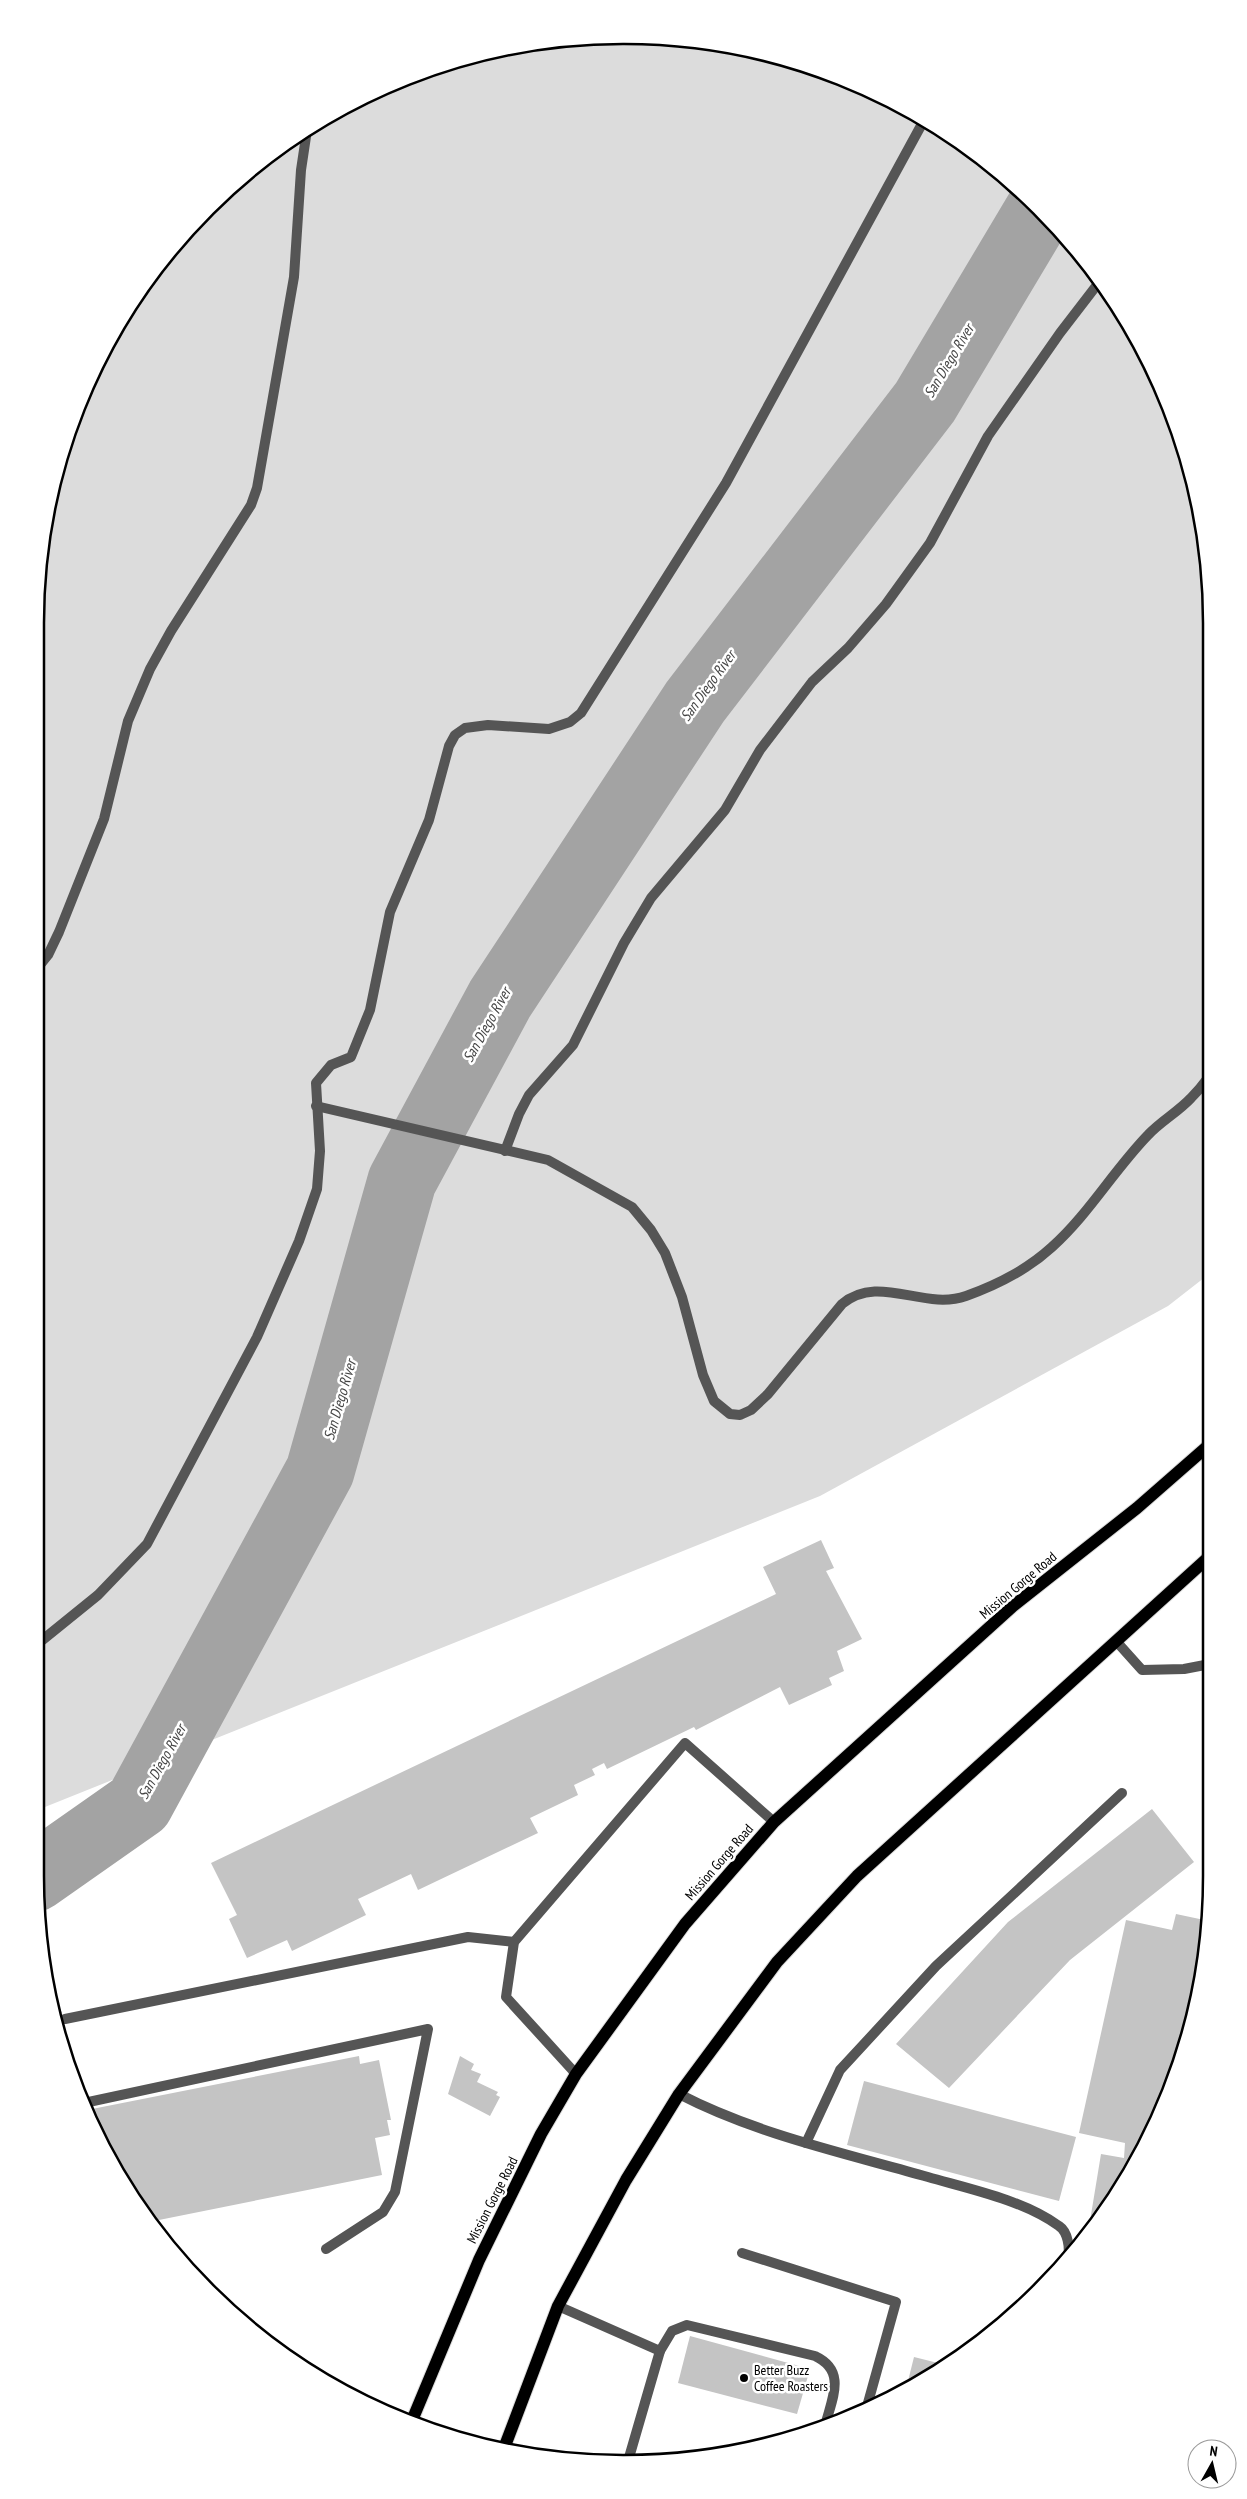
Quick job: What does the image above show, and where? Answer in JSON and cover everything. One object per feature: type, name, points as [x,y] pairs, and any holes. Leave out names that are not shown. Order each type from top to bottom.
[{"type":"main road","name":"Mission Gorge Road","points":[[414,2416],[479,2260],[541,2134],[576,2074],[685,1924],[774,1822],[1013,1606],[1137,1508],[1203,1452]]},
{"type":"main road","points":[[506,2443],[558,2306],[626,2180],[679,2094],[777,1962],[857,1876],[1203,1562]]},
{"type":"lane","points":[[44,1639],[98,1595],[146,1544],[257,1337],[299,1241],[317,1189],[320,1152],[316,1083],[331,1065],[351,1057],[370,1010],[390,912],[430,820],[449,746],[455,735],[465,728],[488,725],[550,729],[570,722],[582,713],[726,483],[921,126]]},
{"type":"lane","points":[[44,960],[60,932],[101,827],[128,721],[150,669],[171,631],[251,505],[257,488],[294,277],[301,170],[306,138]]},
{"type":"lane","points":[[505,1151],[518,1114],[529,1095],[572,1045],[624,943],[651,898],[725,810],[760,750],[812,682],[848,648],[886,604],[930,543],[988,436],[1060,333],[1095,287]]},
{"type":"lane","points":[[316,1106],[548,1160],[632,1207],[651,1230],[665,1253],[682,1297],[691,1338],[714,1402],[730,1414],[740,1415],[751,1410],[768,1394],[842,1304],[852,1296],[862,1292],[882,1290],[930,1300],[964,1297],[1018,1272],[1045,1252],[1078,1218],[1149,1133],[1191,1099],[1203,1084]]},
{"type":"lane","points":[[1116,1641],[1142,1670],[1184,1669],[1203,1665]]},
{"type":"lane","points":[[576,2074],[506,1997],[514,1942],[685,1743],[774,1822]]},
{"type":"lane","points":[[806,2143],[840,2070],[936,1966],[1122,1793]]},
{"type":"lane","points":[[65,2019],[468,1937],[514,1942]]},
{"type":"lane","points":[[90,2102],[428,2029],[395,2192],[383,2212],[326,2249]]},
{"type":"lane","points":[[679,2094],[714,2112],[806,2143],[987,2194],[1037,2214],[1061,2227],[1069,2246]]},
{"type":"lane","points":[[742,2253],[896,2302],[869,2400]]},
{"type":"lane","points":[[558,2306],[660,2351]]},
{"type":"lane","points":[[630,2455],[660,2351],[672,2331],[687,2324],[815,2356],[826,2361],[834,2373],[835,2387],[827,2418]]},
{"type":"shaded area","points":[[624,44],[661,45],[737,55],[810,75],[845,88],[913,121],[946,141],[1006,188],[1033,214],[1059,241],[1106,301],[1126,334],[1159,402],[1183,473],[1192,510],[1202,586],[1203,624],[1203,1279],[1168,1306],[820,1496],[44,1807],[44,624],[49,548],[55,510],[64,473],[88,402],[121,334],[141,301],[188,241],[241,188],[301,141],[367,104],[437,75],[510,55],[586,45]]},
{"type":"building","points":[[821,1540],[834,1568],[826,1571],[862,1639],[837,1651],[844,1671],[829,1678],[832,1685],[789,1705],[780,1687],[696,1730],[694,1727],[607,1769],[604,1763],[592,1769],[595,1775],[574,1785],[578,1795],[530,1818],[538,1833],[418,1890],[411,1874],[358,1899],[366,1915],[292,1951],[287,1940],[247,1958],[229,1919],[237,1915],[211,1863],[776,1594],[763,1567]]},
{"type":"building","points":[[1152,1809],[1194,1862],[1070,1960],[949,2088],[896,2044],[1008,1922]]},
{"type":"building","points":[[1176,1914],[1201,1919],[1192,1989],[1183,2026],[1159,2097],[1143,2132],[1106,2198],[1090,2218],[1101,2154],[1124,2158],[1125,2143],[1079,2133],[1126,1920],[1172,1930]]},
{"type":"building","points":[[359,2056],[360,2064],[379,2060],[391,2120],[387,2120],[390,2135],[375,2138],[382,2175],[158,2220],[141,2198],[121,2165],[93,2109]]},
{"type":"building","points":[[460,2056],[474,2064],[471,2070],[481,2074],[477,2082],[498,2092],[496,2095],[500,2097],[490,2116],[448,2094]]},
{"type":"building","points":[[864,2081],[1076,2137],[1059,2201],[847,2145]]},
{"type":"building","points":[[690,2336],[810,2369],[797,2414],[678,2383]]},
{"type":"building","points":[[914,2357],[938,2363],[913,2378],[908,2381]]},
{"type":"waterway","name":"San Diego River","points":[[44,1871],[139,1804],[320,1471],[402,1181],[500,999],[695,702],[925,402],[1036,217]]},
{"type":"place","name":"Better Buzz Coffee Roasters","points":[[744,2378]]}]
